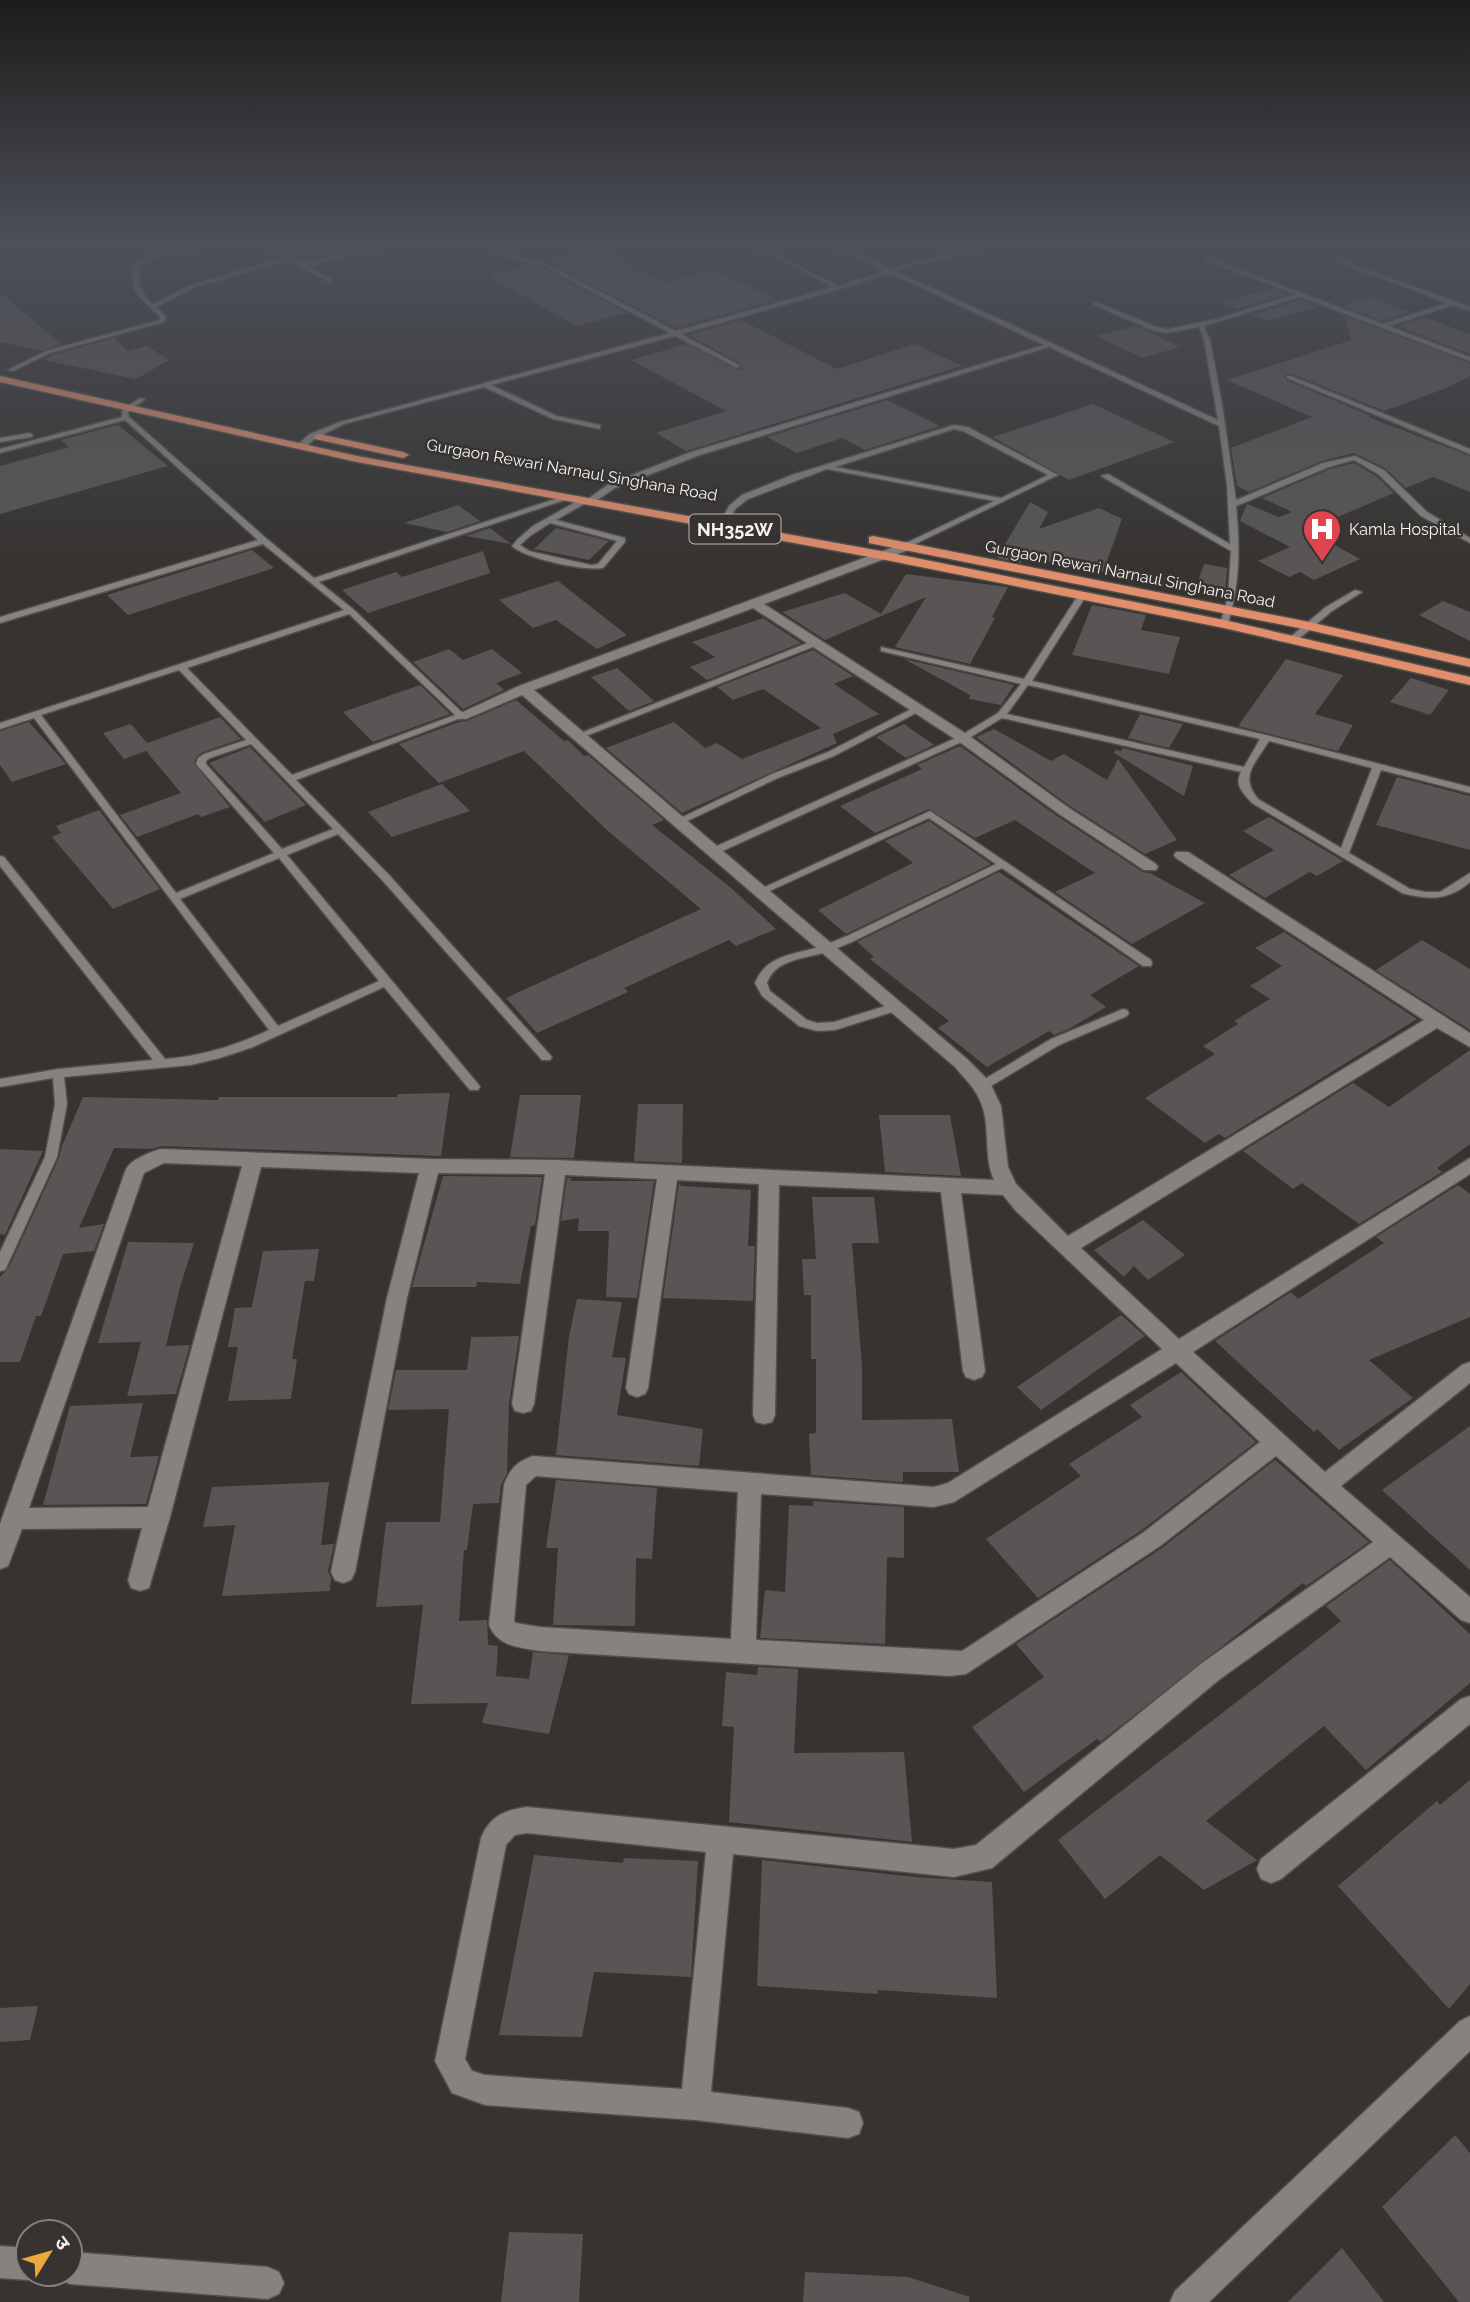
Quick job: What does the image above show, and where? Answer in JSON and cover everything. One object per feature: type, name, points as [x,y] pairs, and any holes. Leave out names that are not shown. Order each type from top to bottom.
[{"type":"highway","name":"Gurgaon Rewari Narnaul Singhana Road","points":[[6,369],[460,467],[601,492],[724,521],[907,546],[1310,626],[1470,663]]},
{"type":"highway","name":"NH352W","points":[[0,379],[126,412],[564,499],[724,521],[1224,624],[1470,681]]},
{"type":"street","points":[[461,716],[524,689],[907,546]]},
{"type":"street","points":[[754,603],[963,738],[1064,811],[1150,867]]},
{"type":"street","points":[[524,689],[961,1063],[982,1086],[992,1106],[998,1167],[1008,1188],[1023,1206],[1276,1443],[1470,1612]]},
{"type":"street","points":[[1182,855],[1470,1041]]},
{"type":"street","points":[[1067,1246],[1437,1020]]},
{"type":"street","points":[[0,1558],[136,1169],[161,1156],[430,1166],[556,1167],[1008,1188]]},
{"type":"street","points":[[140,1580],[253,1160]]},
{"type":"street","points":[[1276,1443],[1152,1539],[966,1661],[950,1664],[521,1637],[510,1634],[501,1625],[515,1485],[519,1475],[533,1466],[934,1497],[954,1492],[1470,1164]]},
{"type":"street","points":[[343,1572],[397,1298],[430,1166]]},
{"type":"street","points":[[523,1404],[556,1167]]},
{"type":"street","points":[[636,1388],[668,1173]]},
{"type":"street","points":[[764,1415],[769,1178]]},
{"type":"street","points":[[950,1187],[974,1371]]},
{"type":"street","points":[[1325,1485],[1470,1371]]},
{"type":"street","points":[[743,1651],[750,1482]]},
{"type":"street","points":[[14,1519],[158,1517]]},
{"type":"street","points":[[848,2123],[695,2105],[485,2090],[462,2083],[450,2061],[494,1838],[508,1823],[527,1820],[954,1863],[982,1858],[1211,1671],[1390,1543]]},
{"type":"street","points":[[1271,1869],[1470,1708]]},
{"type":"street","points":[[695,2105],[721,1838]]},
{"type":"street","points":[[1186,2302],[1470,2031]]},
{"type":"street","points":[[84,2268],[268,2283]]},
{"type":"lane","points":[[6,369],[44,353]]},
{"type":"lane","points":[[301,446],[313,436],[354,419],[602,353]]},
{"type":"lane","points":[[714,353],[737,366]]},
{"type":"lane","points":[[551,521],[618,539],[622,543],[596,567],[526,553],[516,546],[520,540],[551,521],[601,492],[694,454],[1019,353]]},
{"type":"lane","points":[[1065,353],[1221,424]]},
{"type":"lane","points":[[1209,353],[1221,424],[1235,550],[1230,610],[1224,624]]},
{"type":"lane","points":[[1289,377],[1470,452]]},
{"type":"lane","points":[[485,385],[555,418],[597,427]]},
{"type":"lane","points":[[0,451],[126,412],[142,399]]},
{"type":"lane","points":[[0,440],[126,412]]},
{"type":"lane","points":[[126,412],[264,541],[350,611],[461,716],[291,779]]},
{"type":"lane","points":[[724,521],[745,497],[944,429],[959,427],[1054,475],[907,546]]},
{"type":"lane","points":[[1231,505],[1326,465],[1355,458],[1381,472],[1424,514],[1470,541]]},
{"type":"lane","points":[[826,468],[1002,500]]},
{"type":"lane","points":[[1105,476],[1235,550]]},
{"type":"lane","points":[[313,581],[564,499]]},
{"type":"lane","points":[[0,620],[264,541]]},
{"type":"lane","points":[[1292,640],[1329,609],[1358,592]]},
{"type":"lane","points":[[712,852],[963,738],[1001,715],[1028,680],[1082,596]]},
{"type":"lane","points":[[0,726],[350,611]]},
{"type":"lane","points":[[578,737],[815,643]]},
{"type":"lane","points":[[884,649],[1028,680],[1266,737],[1470,790]]},
{"type":"lane","points":[[181,667],[386,878],[546,1057]]},
{"type":"lane","points":[[677,822],[775,776],[831,754],[917,709]]},
{"type":"lane","points":[[36,715],[276,1032]]},
{"type":"lane","points":[[1001,715],[1247,770]]},
{"type":"lane","points":[[1266,737],[1243,777],[1244,788],[1255,801],[1406,891],[1428,897],[1450,894],[1470,876]]},
{"type":"lane","points":[[252,741],[207,756],[201,760],[201,764],[281,854],[474,1087]]},
{"type":"lane","points":[[1344,853],[1377,767]]},
{"type":"lane","points":[[759,892],[930,814],[1147,963]]},
{"type":"lane","points":[[175,897],[339,830]]},
{"type":"lane","points":[[0,859],[5,875],[162,1065]]},
{"type":"lane","points":[[895,1007],[835,1026],[817,1027],[803,1023],[766,993],[761,983],[763,973],[770,965],[826,948],[1003,864]]},
{"type":"lane","points":[[0,1083],[58,1073],[162,1065],[220,1054],[276,1032],[386,982]]},
{"type":"lane","points":[[982,1086],[1055,1042],[1123,1013]]},
{"type":"lane","points":[[0,1266],[51,1157],[61,1104],[58,1073]]},
{"type":"building","points":[[159,353],[169,360],[136,379],[43,360],[53,355]]},
{"type":"building","points":[[654,353],[705,353],[739,370],[742,367],[740,363],[722,353],[806,353],[837,369],[886,353],[935,353],[962,366],[686,451],[656,433],[726,411],[631,360]]},
{"type":"building","points":[[1133,353],[1158,353],[1142,358]]},
{"type":"building","points":[[1309,353],[1444,353],[1470,363],[1470,376],[1444,389],[1384,411],[1292,374],[1285,374],[1286,380],[1371,416],[1368,417],[1470,456],[1470,492],[1433,477],[1406,488],[1385,468],[1354,453],[1322,461],[1249,492],[1237,486],[1231,448],[1312,417],[1227,380]]},
{"type":"building","points":[[887,400],[940,426],[865,450],[842,438],[797,453],[767,437]]},
{"type":"building","points":[[1093,404],[1174,442],[1069,480],[993,437]]},
{"type":"building","points":[[118,425],[168,466],[0,514],[0,466],[69,447],[61,440]]},
{"type":"building","points":[[1354,463],[1376,476],[1394,493],[1307,530],[1360,559],[1314,580],[1300,572],[1289,577],[1258,561],[1290,547],[1240,521],[1247,504],[1279,517],[1292,512],[1262,498],[1330,469]]},
{"type":"building","points":[[1030,502],[1048,512],[1039,529],[1099,508],[1122,519],[1103,572],[1024,557],[1021,563],[997,558]]},
{"type":"building","points":[[458,505],[480,521],[447,532],[404,523]]},
{"type":"building","points":[[490,528],[511,544],[466,536]]},
{"type":"building","points":[[556,528],[609,541],[589,560],[534,549]]},
{"type":"building","points":[[252,550],[274,568],[128,615],[107,595]]},
{"type":"building","points":[[483,551],[490,573],[368,613],[342,590],[396,572],[402,577]]},
{"type":"building","points":[[1204,564],[1227,568],[1225,595],[1195,590]]},
{"type":"building","points":[[906,574],[1008,587],[970,664],[895,647],[926,597],[825,640],[782,612],[845,593],[881,614]]},
{"type":"building","points":[[558,581],[627,635],[597,649],[556,620],[533,628],[499,600]]},
{"type":"building","points":[[1443,601],[1470,612],[1470,641],[1419,615]]},
{"type":"building","points":[[1092,605],[1146,615],[1141,630],[1180,637],[1169,674],[1072,655]]},
{"type":"building","points":[[763,618],[801,643],[707,680],[690,667],[715,657],[692,642]]},
{"type":"building","points":[[449,649],[463,660],[492,649],[522,673],[496,683],[504,690],[463,709],[413,662]]},
{"type":"building","points":[[813,650],[853,676],[834,684],[879,714],[833,734],[837,743],[682,813],[606,748],[674,722],[705,748],[717,743],[742,759],[821,728],[763,689],[733,700],[717,687]]},
{"type":"building","points":[[904,659],[1014,685],[1001,705],[969,699],[970,695]]},
{"type":"building","points":[[1286,659],[1343,675],[1315,714],[1353,725],[1338,751],[1238,726]]},
{"type":"building","points":[[617,668],[654,701],[629,711],[591,677]]},
{"type":"building","points":[[1411,678],[1449,690],[1430,715],[1390,702]]},
{"type":"building","points":[[420,685],[450,714],[373,742],[343,712]]},
{"type":"building","points":[[516,700],[564,741],[568,740],[584,756],[588,755],[664,820],[652,825],[730,887],[776,929],[736,946],[729,940],[624,988],[628,992],[537,1033],[506,998],[701,909],[608,831],[524,751],[439,783],[399,744],[467,721]]},
{"type":"building","points":[[1140,714],[1183,724],[1169,748],[1128,738]]},
{"type":"building","points":[[220,717],[241,739],[203,752],[197,756],[194,763],[230,807],[201,817],[198,814],[137,837],[120,815],[181,793],[146,751],[124,759],[103,733],[131,724],[147,743]]},
{"type":"building","points":[[29,722],[66,764],[12,782],[0,765],[0,731]]},
{"type":"building","points":[[904,724],[934,745],[906,758],[876,737]]},
{"type":"building","points":[[994,729],[1051,761],[1064,754],[1107,780],[1118,759],[1177,840],[1145,854],[1070,806],[976,737]]},
{"type":"building","points":[[960,746],[1057,816],[1143,872],[1150,873],[1205,903],[1132,944],[1055,892],[1095,873],[1015,820],[975,838],[929,809],[875,833],[840,806],[922,769],[917,765]]},
{"type":"building","points":[[250,747],[306,805],[265,822],[209,763]]},
{"type":"building","points":[[1123,748],[1193,766],[1184,796],[1114,753],[1115,750],[1121,751]]},
{"type":"building","points":[[1397,777],[1470,796],[1470,850],[1376,825]]},
{"type":"building","points":[[442,784],[470,811],[392,837],[368,812]]},
{"type":"building","points":[[99,810],[160,889],[113,909],[52,837],[61,833],[56,826]]},
{"type":"building","points":[[1269,817],[1343,861],[1317,876],[1310,872],[1265,898],[1229,875],[1274,850],[1243,831]]},
{"type":"building","points":[[929,821],[991,864],[846,934],[818,910],[913,863],[885,841]]},
{"type":"building","points":[[999,872],[1139,966],[1090,995],[1106,1007],[1069,1029],[1054,1035],[1049,1031],[987,1067],[938,1028],[949,1021],[870,959],[874,957],[857,942]]},
{"type":"building","points":[[1284,932],[1417,1019],[1225,1138],[1219,1134],[1205,1143],[1145,1098],[1215,1054],[1203,1046],[1238,1024],[1234,1021],[1270,999],[1250,986],[1282,966],[1255,948]]},
{"type":"building","points":[[1422,940],[1470,969],[1470,1030],[1376,970]]},
{"type":"building","points":[[1470,1050],[1470,1144],[1437,1168],[1442,1172],[1359,1224],[1302,1183],[1293,1189],[1243,1151],[1353,1083],[1389,1107]]},
{"type":"building","points":[[450,1093],[441,1156],[161,1146],[152,1149],[114,1148],[79,1228],[104,1224],[94,1251],[63,1254],[41,1316],[36,1316],[20,1362],[0,1362],[0,1277],[9,1267],[59,1158],[83,1097],[218,1100],[219,1097],[397,1097],[398,1094]]},
{"type":"building","points":[[520,1095],[581,1095],[574,1158],[510,1157]]},
{"type":"building","points":[[638,1104],[683,1104],[682,1163],[634,1161]]},
{"type":"building","points":[[879,1115],[950,1115],[961,1176],[885,1172]]},
{"type":"building","points":[[0,1149],[43,1151],[5,1235],[0,1234]]},
{"type":"building","points":[[443,1176],[542,1177],[535,1225],[531,1226],[520,1284],[477,1282],[476,1287],[412,1287]]},
{"type":"building","points":[[567,1178],[571,1178],[571,1181],[654,1181],[637,1298],[606,1297],[609,1231],[578,1231],[579,1218],[561,1221]]},
{"type":"building","points":[[679,1183],[681,1186],[751,1190],[748,1246],[755,1246],[753,1301],[663,1298]]},
{"type":"building","points":[[1458,1185],[1470,1194],[1470,1317],[1369,1360],[1413,1398],[1339,1450],[1317,1429],[1314,1432],[1215,1341],[1291,1292],[1298,1299],[1384,1243],[1376,1237]]},
{"type":"building","points":[[812,1197],[874,1197],[879,1243],[852,1243],[862,1366],[862,1420],[952,1419],[959,1472],[903,1472],[903,1482],[811,1475],[809,1434],[816,1433],[816,1359],[811,1359],[811,1295],[804,1295],[802,1259],[816,1259]]},
{"type":"building","points":[[1143,1220],[1185,1255],[1148,1280],[1134,1266],[1124,1277],[1094,1250]]},
{"type":"building","points":[[128,1242],[194,1243],[166,1346],[190,1345],[176,1394],[127,1396],[141,1342],[98,1343]]},
{"type":"building","points":[[319,1249],[314,1281],[305,1281],[292,1359],[297,1359],[291,1399],[228,1401],[238,1347],[228,1347],[235,1308],[252,1307],[263,1251]]},
{"type":"building","points":[[577,1299],[622,1302],[612,1357],[626,1358],[617,1415],[703,1429],[699,1466],[556,1455],[569,1336]]},
{"type":"building","points":[[1121,1315],[1145,1336],[1041,1410],[1017,1387]]},
{"type":"building","points":[[519,1336],[509,1404],[507,1473],[501,1485],[499,1503],[473,1504],[467,1550],[464,1550],[459,1621],[487,1620],[488,1645],[498,1646],[496,1676],[529,1679],[533,1652],[569,1655],[549,1734],[482,1723],[488,1703],[411,1704],[423,1605],[376,1607],[386,1522],[440,1522],[449,1409],[388,1410],[396,1370],[467,1370],[471,1337]]},
{"type":"building","points":[[1181,1372],[1256,1442],[1142,1530],[1038,1598],[986,1539],[1081,1476],[1069,1464],[1142,1417],[1130,1405]]},
{"type":"building","points":[[143,1403],[130,1457],[159,1456],[146,1504],[43,1505],[70,1406]]},
{"type":"building","points":[[1470,1426],[1470,1570],[1382,1490]]},
{"type":"building","points":[[1275,1460],[1369,1542],[1306,1586],[1303,1583],[1100,1742],[1097,1739],[1024,1792],[972,1727],[1044,1677],[1016,1644],[1162,1548]]},
{"type":"building","points":[[556,1480],[657,1488],[652,1559],[636,1558],[635,1626],[553,1625],[558,1548],[546,1548]]},
{"type":"building","points":[[329,1482],[321,1545],[334,1544],[328,1571],[331,1578],[330,1591],[222,1596],[235,1525],[203,1527],[212,1487]]},
{"type":"building","points":[[813,1501],[904,1507],[904,1558],[887,1557],[885,1644],[760,1638],[765,1590],[785,1592],[789,1505],[813,1506]]},
{"type":"building","points":[[1390,1560],[1470,1634],[1470,1683],[1366,1770],[1324,1726],[1206,1821],[1257,1860],[1204,1890],[1160,1855],[1105,1899],[1058,1840],[1341,1621],[1326,1606]]},
{"type":"building","points":[[758,1667],[798,1669],[794,1753],[904,1752],[912,1842],[729,1822],[734,1727],[722,1726],[726,1672],[757,1675]]},
{"type":"building","points":[[1470,1780],[1470,1984],[1449,2009],[1338,1886],[1437,1801],[1440,1805]]},
{"type":"building","points":[[534,1855],[623,1863],[624,1858],[698,1861],[691,1977],[594,1972],[582,2037],[499,2035]]},
{"type":"building","points":[[762,1860],[915,1877],[992,1882],[997,1998],[757,1986]]},
{"type":"building","points":[[38,2006],[30,2040],[0,2042],[0,2008]]},
{"type":"building","points":[[1455,2135],[1470,2153],[1470,2302],[1459,2302],[1382,2207]]},
{"type":"building","points":[[509,2232],[583,2234],[579,2302],[501,2302]]},
{"type":"building","points":[[1342,2248],[1384,2302],[1288,2302]]},
{"type":"building","points":[[805,2272],[908,2277],[970,2297],[969,2302],[803,2302]]},
{"type":"place","name":"Kamla Hospital","points":[[1322,563]]}]
